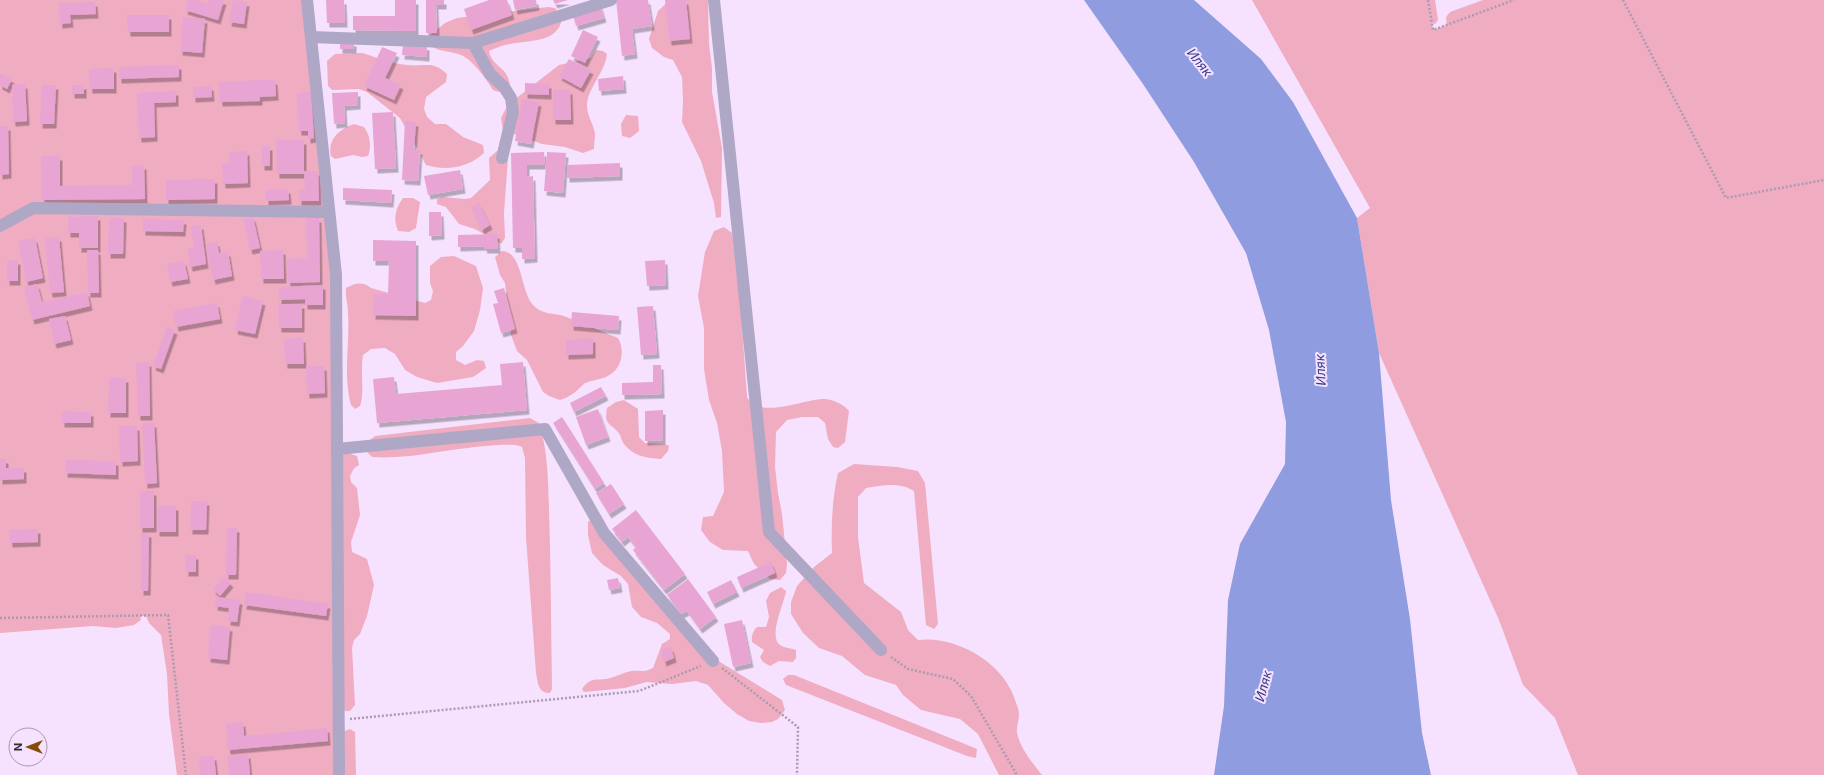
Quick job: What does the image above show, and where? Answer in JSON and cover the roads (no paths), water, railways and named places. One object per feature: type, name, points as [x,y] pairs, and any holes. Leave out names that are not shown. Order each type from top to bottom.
[{"type":"street","points":[[307,0],[336,275],[339,775]]},
{"type":"street","points":[[311,37],[473,43],[611,0]]},
{"type":"street","points":[[714,0],[768,532],[881,650]]},
{"type":"street","points":[[473,43],[490,74],[504,87],[511,98],[513,112],[502,158]]},
{"type":"street","points":[[0,226],[33,208],[330,212]]},
{"type":"street","points":[[337,449],[545,429],[604,533],[713,661]]},
{"type":"water","name":"Иляк","points":[[1084,0],[1194,0],[1261,59],[1293,102],[1357,218],[1379,353],[1391,500],[1410,619],[1422,733],[1431,775],[1214,775],[1224,706],[1228,600],[1240,544],[1285,464],[1286,422],[1269,330],[1246,253],[1194,162],[1143,84]]}]
